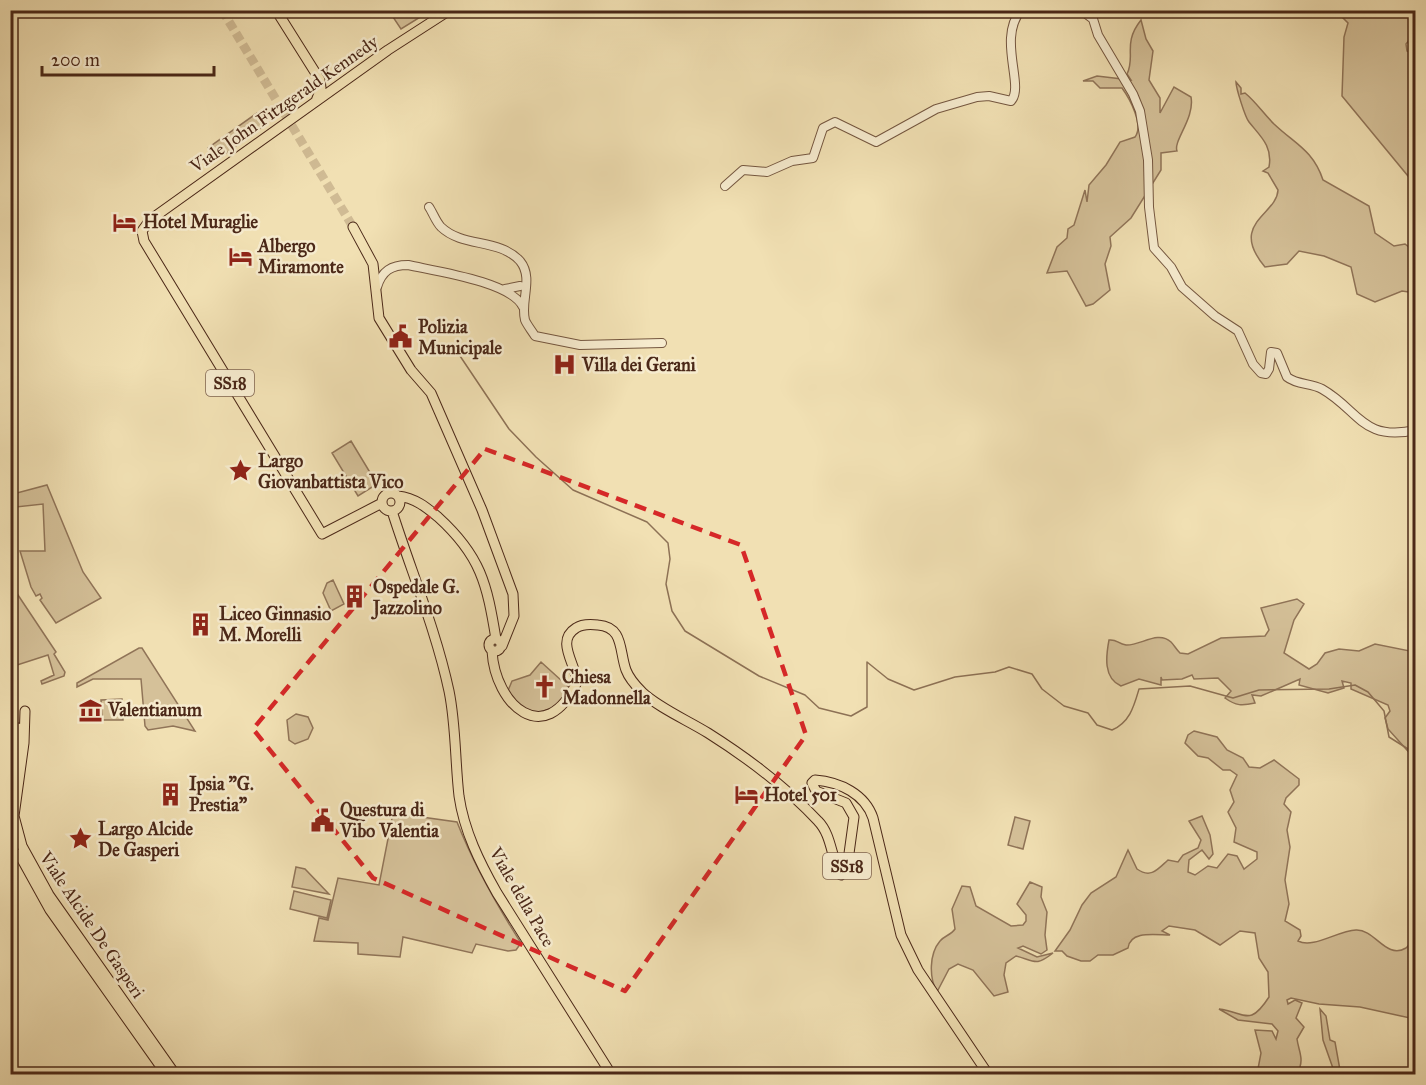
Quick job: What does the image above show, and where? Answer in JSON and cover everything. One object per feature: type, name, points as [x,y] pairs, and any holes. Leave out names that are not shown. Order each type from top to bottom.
[{"type":"main road","points":[[276,10],[320,80],[320,92],[314,103]]},
{"type":"main road","name":"Viale John Fitzgerald Kennedy","points":[[382,503],[322,534],[144,241],[142,231],[150,220],[388,50],[450,10]]},
{"type":"main road","points":[[353,227],[373,264],[379,318],[411,370],[431,393],[482,510],[513,594],[514,616],[508,633],[497,644]]},
{"type":"main road","points":[[387,493],[398,496],[400,504],[392,512],[384,508],[382,503],[387,493]]},
{"type":"main road","name":"SS18","points":[[398,496],[408,497],[424,505],[458,536],[470,551],[490,598],[497,644],[497,676],[516,708],[528,716],[539,718],[549,714],[573,691],[577,682],[573,664],[567,653],[566,642],[570,633],[577,626],[604,625],[615,632],[620,641],[626,671],[644,694],[717,739],[764,773],[820,823],[841,875],[847,868],[854,817],[846,803],[816,790],[812,783],[815,780],[824,781],[861,797],[869,806],[873,818],[901,935],[918,970],[988,1074]]},
{"type":"main road","name":"Viale della Pace","points":[[392,512],[444,668],[451,702],[459,796],[467,831],[483,869],[497,893],[611,1074]]},
{"type":"main road","name":"Viale Alcide De Gasperi","points":[[10,794],[22,710],[24,743],[14,816],[21,846],[49,895],[175,1074]]},
{"type":"main road","name":"Viale Alcide De Gasperi","points":[[10,829],[27,873],[50,910],[166,1074]]},
{"type":"street","points":[[725,186],[743,170],[767,172],[777,170],[792,161],[813,158],[824,128],[835,122],[876,142],[936,109],[977,97],[988,96],[1011,100],[1016,91],[1010,54],[1011,33],[1021,10]]},
{"type":"street","points":[[1081,10],[1093,19],[1098,35],[1133,94],[1140,111],[1148,159],[1149,207],[1154,249],[1171,267],[1182,287],[1215,316],[1238,331],[1256,369],[1261,373],[1266,374],[1269,369],[1271,352],[1277,353],[1287,377],[1330,393],[1362,423],[1389,432],[1416,430]]},
{"type":"street","points":[[429,207],[440,226],[455,236],[499,246],[513,254],[523,264],[525,275],[520,292],[525,320],[535,336],[580,345],[663,343]]},
{"type":"street","points":[[373,264],[387,270]]},
{"type":"street","points":[[377,287],[387,270],[396,265],[408,265],[520,292]]},
{"type":"highlighted area","points":[[485,449],[741,545],[806,735],[625,991],[373,878],[253,729]]},
{"type":"shaded area","points":[[389,11],[430,11],[401,29]]},
{"type":"shaded area","points":[[1336,11],[1415,11],[1415,33],[1406,44],[1407,51],[1415,55],[1415,178],[1408,176],[1342,96],[1344,37],[1348,23]]},
{"type":"shaded area","points":[[1141,20],[1146,39],[1153,51],[1149,80],[1160,98],[1160,113],[1174,87],[1191,97],[1190,113],[1178,141],[1177,151],[1161,153],[1161,170],[1131,218],[1110,237],[1111,246],[1105,264],[1110,290],[1093,304],[1086,306],[1067,271],[1047,273],[1057,247],[1067,238],[1068,229],[1074,225],[1085,190],[1087,202],[1089,185],[1106,165],[1120,142],[1135,137],[1138,126],[1132,105],[1122,88],[1100,88],[1093,81],[1083,81],[1097,76],[1131,80],[1127,74],[1132,36]]},
{"type":"shaded area","points":[[1236,82],[1241,88],[1241,94],[1245,93],[1249,96],[1274,124],[1309,154],[1323,180],[1369,206],[1375,233],[1394,246],[1405,244],[1415,252],[1415,293],[1402,291],[1375,302],[1357,294],[1351,267],[1324,256],[1299,251],[1287,264],[1265,267],[1255,252],[1251,240],[1257,221],[1276,199],[1278,190],[1268,173],[1263,171],[1269,167],[1269,153],[1265,142],[1247,119]]},
{"type":"shaded area","points":[[257,113],[265,125],[217,160],[208,148]]},
{"type":"shaded area","points":[[351,441],[377,484],[358,496],[332,453]]},
{"type":"shaded area","points":[[47,485],[83,572],[101,598],[56,623],[40,600],[42,598],[40,594],[36,596],[31,587],[20,551],[45,551],[43,504],[16,507],[13,494]]},
{"type":"shaded area","points":[[333,580],[344,604],[331,611],[323,593],[327,583]]},
{"type":"shaded area","points":[[10,583],[56,652],[54,654],[65,672],[64,676],[42,684],[41,681],[54,675],[48,655],[11,667]]},
{"type":"shaded area","points":[[1297,599],[1304,604],[1294,620],[1284,653],[1309,669],[1317,664],[1325,653],[1339,649],[1359,651],[1375,644],[1415,652],[1415,759],[1388,729],[1385,718],[1390,711],[1388,705],[1351,689],[1351,683],[1342,681],[1344,688],[1328,693],[1299,685],[1300,679],[1261,696],[1252,695],[1255,703],[1243,705],[1232,703],[1225,698],[1231,691],[1218,678],[1194,679],[1192,675],[1182,679],[1162,680],[1161,677],[1161,685],[1139,679],[1121,686],[1111,678],[1107,666],[1109,640],[1131,645],[1155,638],[1166,639],[1180,653],[1188,654],[1221,638],[1265,636],[1269,630],[1261,608]]},
{"type":"shaded area","points":[[142,648],[195,731],[173,726],[148,730],[145,726],[141,679],[93,679],[77,687],[77,683]]},
{"type":"shaded area","points":[[541,662],[573,691],[559,706],[528,716],[507,693],[512,681],[530,675]]},
{"type":"shaded area","points":[[122,699],[123,720],[102,720],[101,700]]},
{"type":"shaded area","points":[[296,714],[308,717],[313,728],[308,739],[295,744],[289,740],[287,720]]},
{"type":"shaded area","points":[[1194,731],[1217,737],[1227,750],[1243,758],[1249,767],[1260,768],[1274,760],[1299,779],[1299,785],[1286,798],[1284,804],[1291,812],[1287,830],[1290,847],[1285,880],[1289,904],[1285,921],[1300,930],[1301,936],[1298,941],[1311,943],[1356,930],[1369,934],[1392,950],[1399,951],[1408,946],[1415,932],[1415,1014],[1410,1018],[1360,1007],[1319,1004],[1291,998],[1287,1000],[1288,1004],[1295,1000],[1302,1003],[1296,1018],[1304,1027],[1297,1039],[1301,1064],[1297,1074],[1257,1074],[1261,1053],[1255,1030],[1272,1031],[1276,1039],[1278,1031],[1272,1024],[1238,1020],[1219,1009],[1246,1016],[1251,1015],[1262,1007],[1269,997],[1268,972],[1259,958],[1255,933],[1240,931],[1220,945],[1195,930],[1169,926],[1162,931],[1170,935],[1138,936],[1133,938],[1128,948],[1113,955],[1098,955],[1090,961],[1081,961],[1067,956],[1062,951],[1055,951],[1091,893],[1116,877],[1128,850],[1137,869],[1150,873],[1168,860],[1178,862],[1183,855],[1198,848],[1201,840],[1189,821],[1202,816],[1210,835],[1213,854],[1209,859],[1202,850],[1189,860],[1188,872],[1195,875],[1208,866],[1217,868],[1228,854],[1237,856],[1244,869],[1257,859],[1257,852],[1234,842],[1236,828],[1228,812],[1234,802],[1230,790],[1237,775],[1230,770],[1223,770],[1208,758],[1198,756],[1185,743],[1188,735]]},
{"type":"shaded area","points":[[393,813],[457,822],[486,884],[521,943],[516,950],[508,951],[476,944],[472,953],[403,937],[400,957],[358,954],[358,943],[314,941],[319,918],[328,920],[338,878],[379,885]]},
{"type":"shaded area","points":[[1015,817],[1030,821],[1023,849],[1008,845]]},
{"type":"shaded area","points":[[296,867],[305,869],[329,894],[292,887]]},
{"type":"shaded area","points":[[1030,882],[1042,887],[1041,897],[1047,912],[1045,935],[1047,950],[1041,954],[1023,946],[1018,948],[1037,957],[1053,953],[1038,961],[1016,956],[1006,963],[1004,975],[1008,992],[994,996],[973,970],[958,964],[949,969],[937,992],[933,980],[932,959],[936,946],[955,929],[952,909],[962,886],[970,887],[976,906],[1011,926],[1023,925],[1026,921],[1026,915],[1017,904]]},
{"type":"shaded area","points":[[294,891],[331,900],[327,918],[290,909]]},
{"type":"shaded area","points":[[1320,1009],[1326,1016],[1330,1040],[1335,1042],[1340,1070],[1346,1074],[1335,1074],[1323,1040]]},
{"type":"waterway","points":[[456,350],[509,429],[536,457],[573,490],[647,522],[668,543],[670,559],[666,584],[672,611],[685,631],[759,676],[805,695],[819,708],[851,716],[867,707],[867,662],[888,679],[914,690],[955,677],[995,672],[1009,667],[1032,674],[1042,689],[1064,706],[1088,713],[1097,725],[1112,730],[1127,718],[1139,689],[1190,686],[1233,698],[1259,690],[1329,689],[1355,685],[1368,692],[1384,711],[1389,737],[1416,754]]},
{"type":"tunnel","points":[[222,10],[353,227]]},
{"type":"place","name":"Hotel Muraglie","points":[[125,222]]},
{"type":"place","name":"Albergo Miramonte","points":[[240,256]]},
{"type":"place","name":"Polizia Municipale","points":[[400,337]]},
{"type":"place","name":"Villa dei Gerani","points":[[564,365]]},
{"type":"place","name":"Largo Giovanbattista Vico","points":[[240,471]]},
{"type":"place","name":"Ospedale G. Jazzolino","points":[[355,597]]},
{"type":"place","name":"Liceo Ginnasio M. Morelli","points":[[201,624]]},
{"type":"place","name":"Chiesa Madonnella","points":[[544,687]]},
{"type":"place","name":"Valentianum","points":[[90,710]]},
{"type":"place","name":"Ipsia \"G. Prestia\"","points":[[171,794]]},
{"type":"place","name":"Hotel 501","points":[[746,795]]},
{"type":"place","name":"Questura di Vibo Valentia","points":[[322,820]]},
{"type":"place","name":"Largo Alcide De Gasperi","points":[[80,839]]}]
